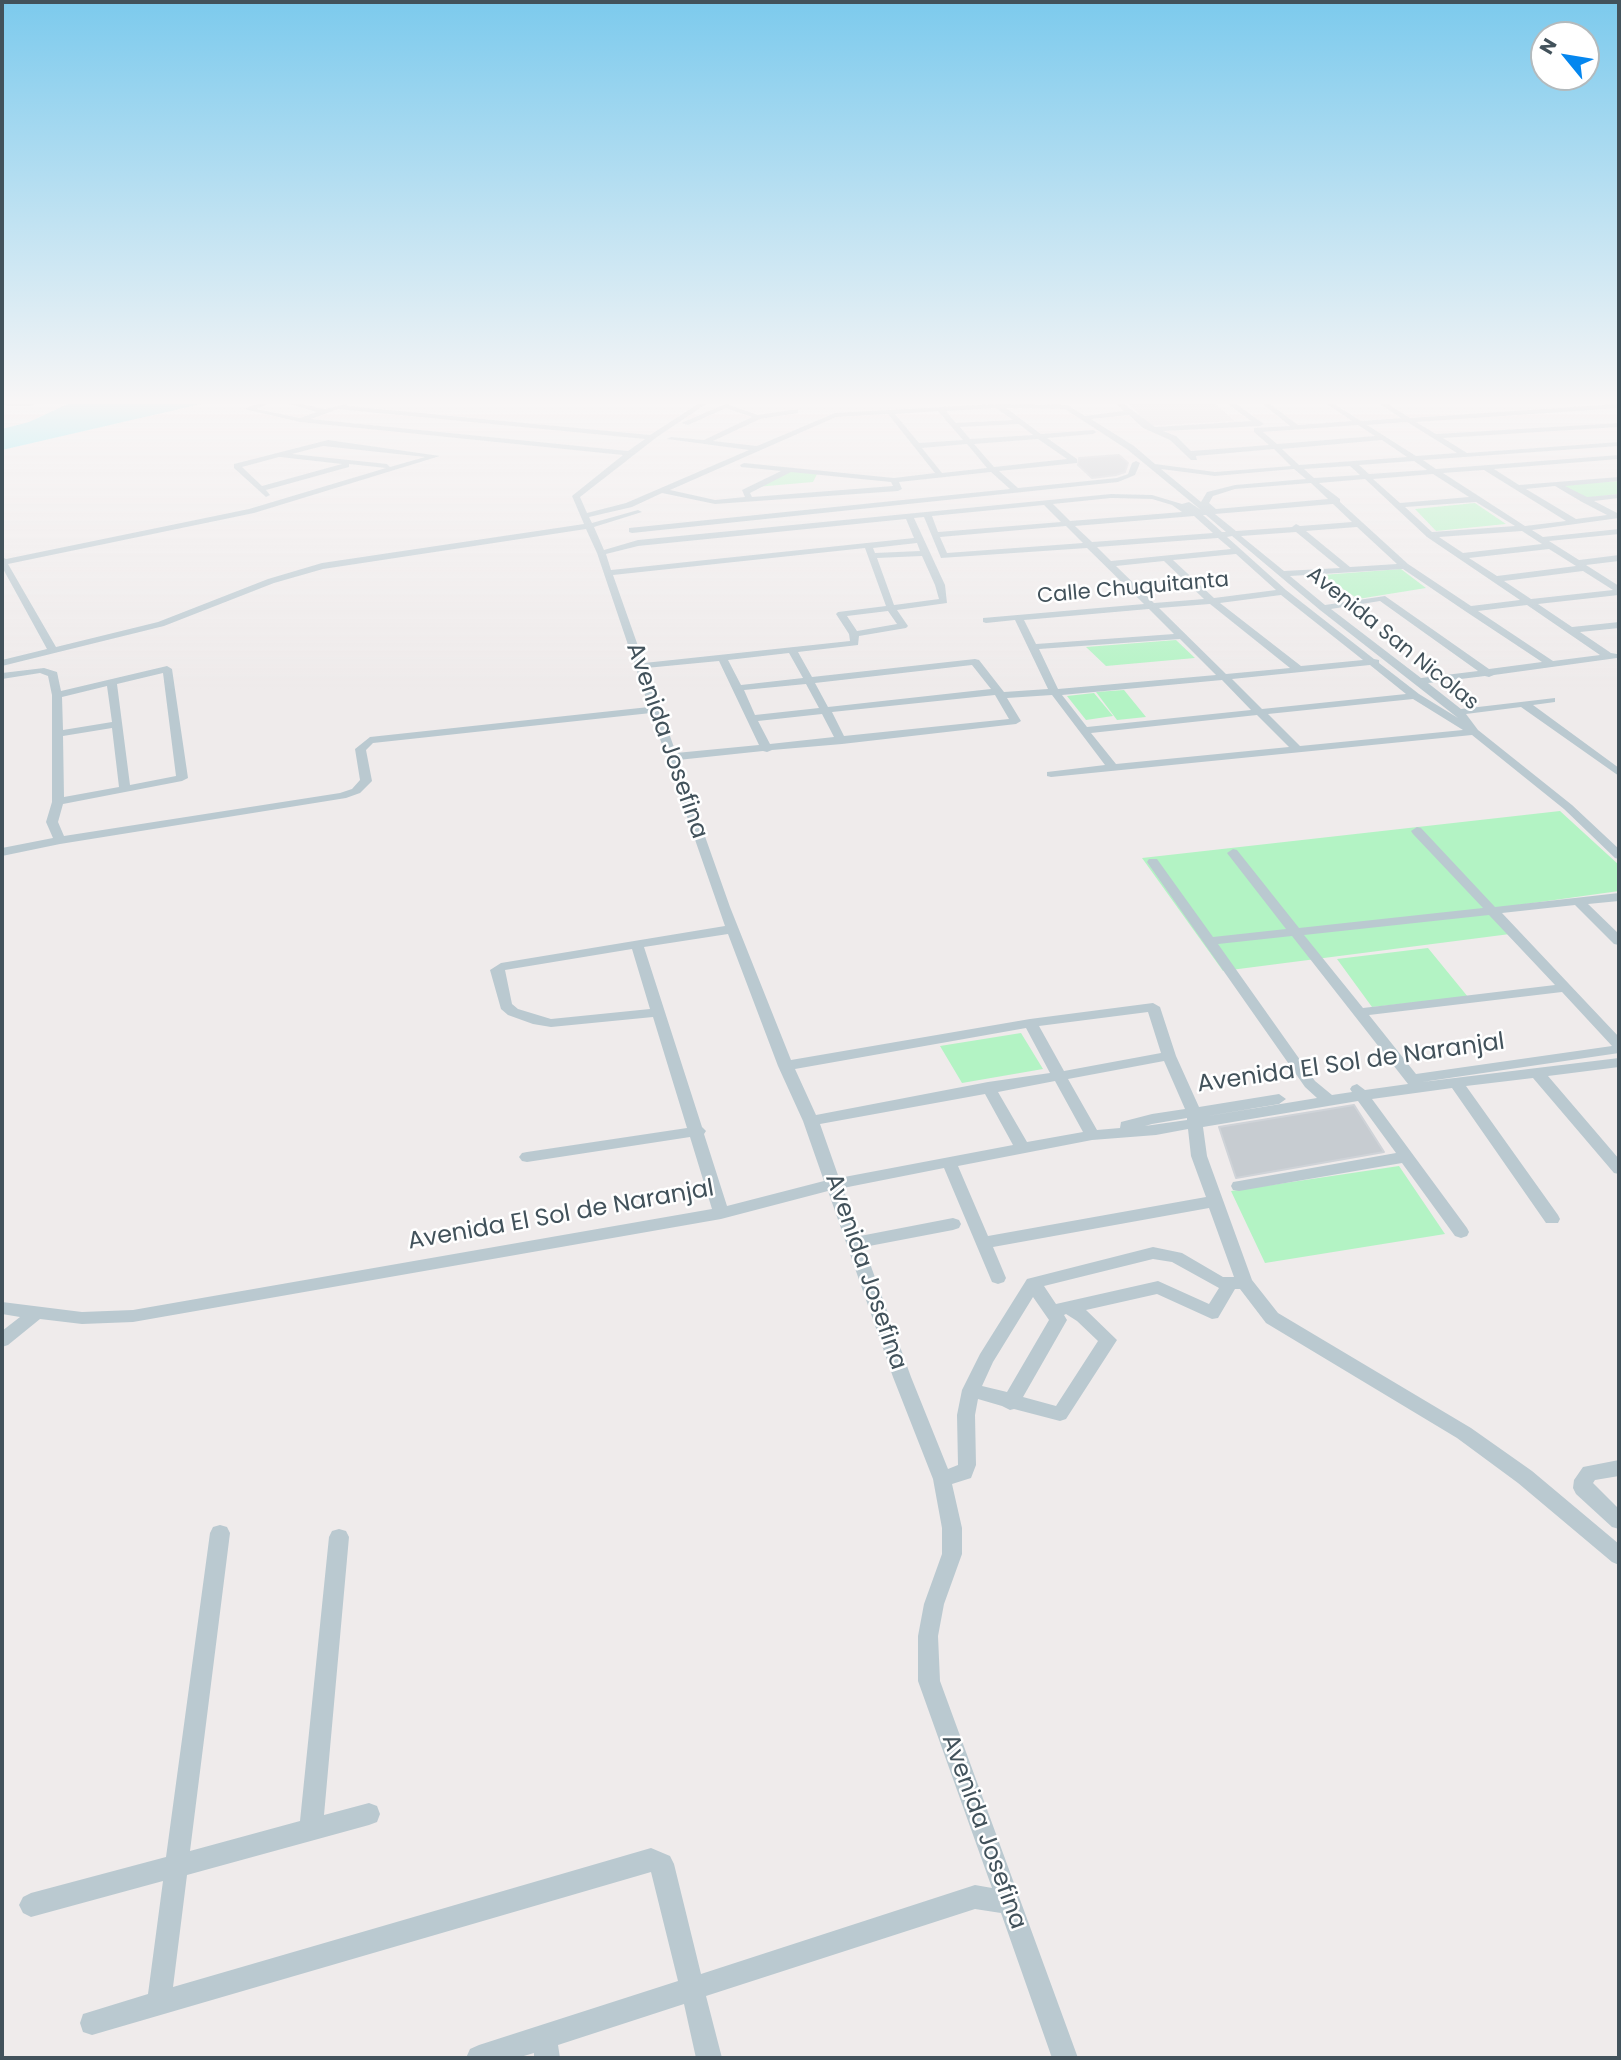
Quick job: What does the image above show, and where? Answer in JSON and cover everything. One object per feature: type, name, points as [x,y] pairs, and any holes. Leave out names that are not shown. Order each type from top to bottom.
[{"type":"street","points":[[271,500],[274,503]]},
{"type":"street","points":[[53,651],[2,561],[251,511],[284,500]]},
{"type":"street","name":"Avenida Josefina","points":[[578,500],[601,553],[733,929],[785,1066],[811,1121],[902,1377],[942,1479],[952,1528],[952,1554],[934,1604],[928,1636],[929,1681],[1065,2058]]},
{"type":"street","points":[[587,521],[640,500]]},
{"type":"street","points":[[2,663],[161,624],[271,581],[333,564],[587,521],[613,520],[663,500]]},
{"type":"street","points":[[697,500],[733,500]]},
{"type":"street","points":[[613,520],[632,530],[901,500]]},
{"type":"street","points":[[601,553],[638,543],[1071,500]]},
{"type":"street","points":[[1164,500],[1194,514]]},
{"type":"street","name":"Avenida San Nicolas","points":[[1178,500],[1283,592],[1415,696],[1474,732],[1568,807],[1619,855]]},
{"type":"street","name":"Avenida San Nicolas","points":[[1198,500],[1323,608],[1459,712],[1474,732]]},
{"type":"street","points":[[1205,500],[1205,504],[1213,512]]},
{"type":"street","points":[[1394,500],[1430,535],[1571,630],[1615,656]]},
{"type":"street","points":[[1400,505],[1463,500]]},
{"type":"street","points":[[1480,500],[1618,589]]},
{"type":"street","points":[[1539,500],[1573,521]]},
{"type":"street","points":[[1586,500],[1617,516]]},
{"type":"street","points":[[936,535],[1338,501],[1405,566],[1553,665]]},
{"type":"street","points":[[1046,502],[1299,751]]},
{"type":"street","points":[[928,515],[944,555],[1362,524]]},
{"type":"street","points":[[1430,535],[1617,516]]},
{"type":"street","points":[[640,666],[853,644],[857,642],[854,634],[841,614],[944,601],[909,517]]},
{"type":"street","points":[[1601,518],[1619,530]]},
{"type":"street","points":[[1296,527],[1347,569]]},
{"type":"street","points":[[632,530],[638,543]]},
{"type":"street","points":[[1539,540],[1619,530]]},
{"type":"street","points":[[608,573],[920,540]]},
{"type":"street","points":[[854,634],[903,626],[891,608],[868,545]]},
{"type":"street","points":[[1460,556],[1549,546]]},
{"type":"street","points":[[1110,564],[1238,551]]},
{"type":"street","points":[[872,556],[925,552]]},
{"type":"street","points":[[1496,579],[1619,558]]},
{"type":"street","points":[[1168,560],[1212,601],[1298,669]]},
{"type":"street","points":[[1283,574],[1405,566]]},
{"type":"street","points":[[1468,609],[1618,589]]},
{"type":"street","name":"Calle Chuquitanta","points":[[986,620],[1152,607],[1283,592]]},
{"type":"street","points":[[1323,608],[1382,598],[1489,674]]},
{"type":"street","points":[[1018,617],[1055,692],[1113,768]]},
{"type":"street","points":[[1571,630],[1619,625]]},
{"type":"street","points":[[1033,647],[1182,636]]},
{"type":"street","points":[[793,651],[842,741]]},
{"type":"street","points":[[1420,681],[1615,656]]},
{"type":"street","points":[[723,659],[767,749]]},
{"type":"street","points":[[672,757],[1016,722],[999,693],[975,662],[738,688]]},
{"type":"street","points":[[753,718],[999,693],[1055,692],[1375,662]]},
{"type":"street","points":[[57,695],[167,669],[181,778],[58,802]]},
{"type":"street","points":[[2,676],[48,671],[53,674],[57,695],[58,802],[52,822],[60,840]]},
{"type":"street","points":[[112,682],[125,789]]},
{"type":"street","points":[[1085,730],[1415,696]]},
{"type":"street","points":[[1459,712],[1550,700]]},
{"type":"street","points":[[1524,704],[1619,773]]},
{"type":"street","points":[[2,852],[60,840],[342,796],[356,791],[366,781],[360,749],[370,740],[655,709]]},
{"type":"street","points":[[57,734],[117,724]]},
{"type":"street","points":[[1051,774],[1474,732]]},
{"type":"street","points":[[1417,831],[1619,1047]]},
{"type":"street","points":[[1233,853],[1362,1012],[1415,1083]]},
{"type":"street","points":[[1153,862],[1310,1084],[1324,1096]]},
{"type":"street","points":[[1210,942],[1619,897]]},
{"type":"street","points":[[1579,901],[1619,941]]},
{"type":"street","points":[[659,1012],[551,1023],[522,1016],[506,1006],[497,975],[501,967],[733,929]]},
{"type":"street","points":[[637,945],[698,1131],[721,1213]]},
{"type":"street","points":[[1362,1012],[1564,988]]},
{"type":"street","points":[[785,1066],[1030,1023],[1153,1007],[1169,1056],[1195,1117],[1199,1156],[1215,1201],[1237,1283],[1272,1318],[1464,1433],[1574,1516],[1619,1556]]},
{"type":"street","points":[[1030,1023],[1092,1135]]},
{"type":"street","name":"Avenida El Sol de Naranjal","points":[[2,1308],[82,1318],[133,1315],[721,1213],[834,1185],[1092,1135],[1619,1047]]},
{"type":"street","points":[[811,1121],[1060,1073],[1169,1056]]},
{"type":"street","name":"Avenida El Sol de Naranjal","points":[[1415,1083],[1456,1083],[1539,1075],[1619,1062]]},
{"type":"street","points":[[1539,1075],[1619,1169]]},
{"type":"street","points":[[1456,1083],[1552,1219]]},
{"type":"street","points":[[988,1087],[1023,1149]]},
{"type":"street","points":[[1359,1091],[1461,1232]]},
{"type":"street","points":[[527,1157],[698,1131]]},
{"type":"street","points":[[1239,1186],[1405,1157]]},
{"type":"street","points":[[950,1164],[998,1278]]},
{"type":"street","points":[[982,1243],[1215,1201]]},
{"type":"street","points":[[856,1243],[953,1224]]},
{"type":"street","points":[[942,1479],[958,1475],[967,1465],[966,1415],[971,1391],[986,1359],[1033,1283],[1153,1253],[1176,1257],[1219,1282],[1237,1283]]},
{"type":"street","points":[[971,1391],[1060,1415],[1108,1340],[1083,1316],[1060,1309],[1033,1283]]},
{"type":"street","points":[[1060,1309],[1158,1287],[1212,1313],[1237,1283]]},
{"type":"street","points":[[1010,1402],[1058,1320],[1060,1309]]},
{"type":"street","points":[[2,1340],[35,1314]]},
{"type":"street","points":[[1619,1468],[1590,1474],[1583,1480],[1583,1488],[1619,1521]]},
{"type":"street","points":[[159,2003],[220,1533]]},
{"type":"street","points":[[311,1830],[339,1537]]},
{"type":"street","points":[[31,1905],[369,1814]]},
{"type":"street","points":[[92,2022],[651,1860],[662,1864],[709,2058]]},
{"type":"street","points":[[479,2058],[545,2048],[692,1989],[975,1897],[1009,1902]]},
{"type":"green space","points":[[1475,503],[1506,524],[1436,531],[1415,509]]},
{"type":"green space","points":[[1401,569],[1426,588],[1358,599],[1322,575]]},
{"type":"green space","points":[[1176,640],[1195,658],[1106,666],[1086,647]]},
{"type":"green space","points":[[1124,690],[1146,717],[1117,720],[1096,692]]},
{"type":"green space","points":[[1094,693],[1113,716],[1086,720],[1067,696]]},
{"type":"green space","points":[[1560,811],[1619,865],[1619,891],[1490,909],[1510,934],[1223,971],[1142,858]]},
{"type":"green space","points":[[1428,948],[1468,997],[1372,1007],[1337,959]]},
{"type":"green space","points":[[1021,1033],[1043,1069],[962,1083],[940,1046]]},
{"type":"green space","points":[[1399,1166],[1445,1234],[1265,1263],[1231,1191]]},
{"type":"building","points":[[1354,1105],[1384,1152],[1236,1178],[1219,1127]]}]
